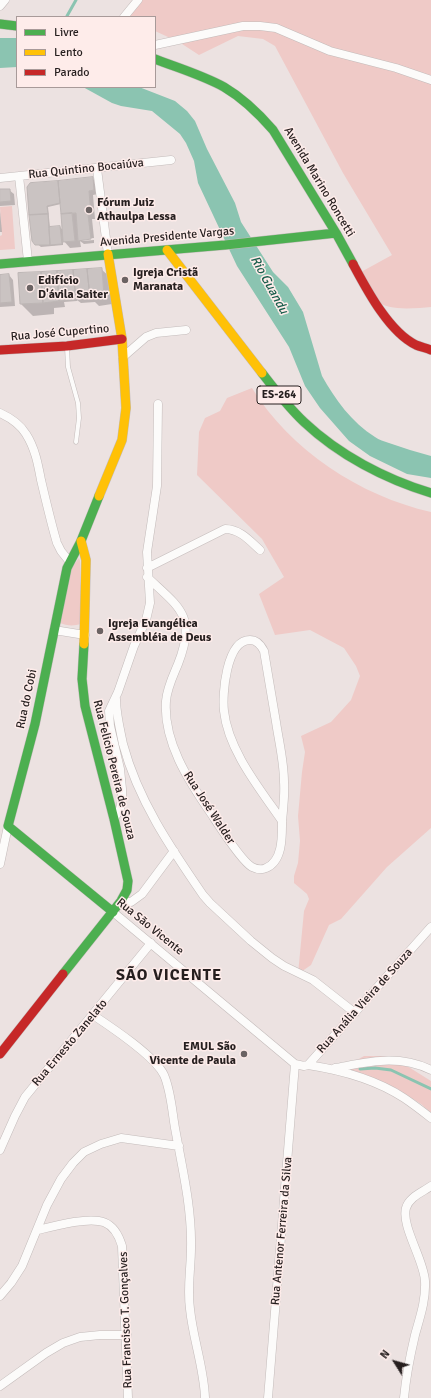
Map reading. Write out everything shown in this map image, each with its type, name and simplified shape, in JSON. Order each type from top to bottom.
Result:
[{"type":"main road","points":[[0,24],[16,26]]},
{"type":"main road","name":"Avenida Marino Roncetti","points":[[156,59],[200,76],[225,88],[260,115],[273,130],[336,233],[376,304],[396,331],[418,347],[431,350]]},
{"type":"main road","name":"Avenida Presidente Vargas","points":[[0,264],[225,245],[336,233]]},
{"type":"main road","name":"ES-264","points":[[167,250],[286,404],[311,428],[339,449],[378,472],[401,483],[431,494]]},
{"type":"main road","points":[[81,541],[122,440],[126,408],[122,339],[108,254]]},
{"type":"main road","name":"Rua José Cupertino","points":[[0,350],[67,346],[122,339]]},
{"type":"main road","name":"Rua do Cobi","points":[[8,826],[35,724],[64,578],[69,561],[81,541]]},
{"type":"main road","name":"Rua Felicio Pereira de Souza","points":[[0,1054],[121,902],[127,890],[128,881],[114,819],[85,706],[82,678],[85,635],[86,560],[81,541]]},
{"type":"main road","name":"Rua São Vicente","points":[[8,826],[113,912]]},
{"type":"street","points":[[0,6],[5,0]]},
{"type":"street","points":[[125,16],[138,0]]},
{"type":"street","points":[[156,45],[244,26],[276,28],[330,51],[396,68],[431,80]]},
{"type":"street","name":"Rua Quintino Bocaiúva","points":[[0,178],[97,169],[171,160]]},
{"type":"street","points":[[97,169],[108,254]]},
{"type":"street","points":[[19,176],[28,261]]},
{"type":"street","points":[[123,357],[146,337],[156,333],[186,330]]},
{"type":"street","points":[[114,819],[120,809],[122,799],[120,770],[109,717],[110,707],[116,696],[131,652],[146,620],[150,603],[147,577],[147,552],[157,486],[158,404]]},
{"type":"street","points":[[0,413],[11,418],[26,433],[32,445],[38,461],[57,543],[61,552],[69,561]]},
{"type":"street","points":[[147,568],[225,529],[241,534],[260,550]]},
{"type":"street","name":"Rua José Walder","points":[[147,577],[178,607],[184,617],[186,628],[186,642],[170,681],[166,701],[171,738],[185,773],[232,845],[253,868],[265,868],[275,861],[278,853],[281,840],[282,821],[284,782],[282,755],[264,650],[257,642],[252,640],[243,642],[235,650],[225,674],[223,690],[224,712],[228,730],[238,754],[282,821]]},
{"type":"street","points":[[54,630],[85,635]]},
{"type":"street","points":[[116,696],[117,717],[121,736],[126,755],[136,781],[150,812],[203,894],[210,903],[251,941],[272,958],[284,966],[313,980],[355,1013]]},
{"type":"street","name":"Rua do Cobi","points":[[0,864],[8,826]]},
{"type":"street","points":[[121,902],[131,902],[142,894],[174,851]]},
{"type":"street","name":"Rua São Vicente","points":[[113,912],[295,1064]]},
{"type":"street","name":"Rua Anália Vieira de Souza","points":[[295,1064],[304,1066],[308,1064],[431,927]]},
{"type":"street","name":"Rua Ernesto Zanelato","points":[[0,1150],[25,1097],[151,943]]},
{"type":"street","points":[[93,1015],[118,1031],[155,1063],[164,1075],[179,1146],[189,1219],[191,1248],[189,1308],[203,1377],[205,1398]]},
{"type":"street","points":[[332,1068],[397,1060],[420,1064],[431,1070]]},
{"type":"street","name":"Rua Antenor Ferreira da Silva","points":[[268,1398],[295,1064]]},
{"type":"street","points":[[308,1064],[332,1068],[389,1089],[405,1098],[431,1118]]},
{"type":"street","points":[[0,1296],[22,1266],[47,1205],[61,1180],[73,1163],[84,1152],[101,1144],[121,1138],[179,1146]]},
{"type":"street","points":[[404,1398],[409,1362],[425,1296],[425,1280],[407,1223],[406,1211],[408,1202],[431,1186]]},
{"type":"street","name":"Rua Francisco T. Gonçalves","points":[[38,1230],[88,1220],[99,1220],[107,1223],[116,1230],[122,1246],[127,1335],[128,1398]]},
{"type":"street","points":[[0,1386],[63,1343],[80,1337],[127,1335]]},
{"type":"lane","points":[[67,346],[68,367],[78,403],[79,418],[76,442]]},
{"type":"shaded area","points":[[134,0],[431,0],[431,307],[395,308],[381,304],[372,294],[361,272],[392,255],[343,173],[275,46],[263,39],[238,36],[199,55],[179,42],[156,31],[156,16],[125,16]]},
{"type":"shaded area","points":[[12,206],[15,249],[0,250],[0,236],[2,235],[0,207]]},
{"type":"shaded area","points":[[252,388],[286,431],[329,467],[378,495],[404,505],[431,512],[431,828],[387,867],[341,919],[329,925],[311,965],[298,974],[304,911],[309,899],[307,894],[294,883],[300,841],[298,816],[305,752],[301,736],[331,722],[351,700],[360,676],[356,666],[344,648],[310,630],[275,635],[259,594],[284,577],[262,539],[197,475],[199,432],[205,418],[220,411],[227,398]]},
{"type":"shaded area","points":[[79,558],[81,624],[65,625],[60,623],[70,570]]},
{"type":"shaded area","points":[[364,1056],[391,1056],[431,1081],[431,1113],[421,1104],[395,1088],[348,1076],[348,1065]]},
{"type":"water","points":[[0,38],[16,38],[16,67],[0,68]]},
{"type":"water","name":"Rio Guandu","points":[[85,88],[142,88],[175,101],[187,111],[195,121],[207,149],[235,203],[241,222],[273,272],[288,287],[303,312],[322,376],[333,393],[352,418],[377,438],[400,447],[431,456],[431,478],[407,474],[370,456],[349,441],[320,408],[305,386],[289,347],[237,266],[198,183],[194,161],[180,134],[152,111],[112,103]]},
{"type":"building","points":[[93,177],[94,190],[89,191],[91,215],[88,215],[91,239],[78,241],[76,213],[61,214],[58,181]]},
{"type":"building","points":[[58,181],[60,203],[47,206],[48,214],[29,215],[27,187],[30,183]]},
{"type":"building","points":[[0,189],[10,189],[11,201],[0,202]]},
{"type":"building","points":[[72,213],[75,241],[63,242],[61,214]]},
{"type":"building","points":[[48,214],[50,245],[35,245],[32,241],[29,215]]},
{"type":"building","points":[[60,226],[62,244],[50,245],[49,227]]},
{"type":"building","points":[[102,268],[104,296],[90,298],[87,269]]},
{"type":"building","points":[[87,269],[90,298],[76,300],[73,270]]},
{"type":"building","points":[[73,270],[76,300],[59,301],[57,271]]},
{"type":"building","points":[[57,271],[59,301],[43,303],[41,272]]},
{"type":"building","name":"Edifício D'ávila Saiter","points":[[41,272],[43,303],[20,304],[18,273]]},
{"type":"building","points":[[9,274],[12,302],[0,303],[0,275]]},
{"type":"waterway","points":[[67,16],[76,0]]},
{"type":"waterway","points":[[360,1069],[375,1068],[391,1070],[431,1089]]},
{"type":"traffic: fast","points":[[0,24],[16,26]]},
{"type":"traffic: fast","points":[[156,59],[199,75],[224,87],[244,101],[256,112],[273,130],[336,233]]},
{"type":"traffic: fast","points":[[0,264],[225,245],[336,233],[353,264]]},
{"type":"traffic: fast","points":[[262,373],[298,416],[332,445],[363,465],[397,481],[431,493]]},
{"type":"traffic: fast","points":[[99,496],[81,541],[67,568],[35,724],[8,826],[113,912]]},
{"type":"traffic: fast","points":[[63,974],[121,901],[127,890],[128,881],[85,706],[82,679],[84,644]]},
{"type":"traffic: slow","points":[[167,250],[262,373]]},
{"type":"traffic: slow","points":[[99,496],[122,440],[126,408],[122,339],[108,254]]},
{"type":"traffic: slow","points":[[81,541],[86,560],[84,644]]},
{"type":"traffic: jam","points":[[353,264],[380,309],[397,331],[416,345],[431,350]]},
{"type":"traffic: jam","points":[[0,350],[67,346],[122,339]]},
{"type":"traffic: jam","points":[[0,1054],[63,974]]},
{"type":"place","name":"Fórum Juiz Athaulpa Lessa","points":[[89,210]]},
{"type":"place","name":"Igreja Cristã Maranata","points":[[125,280]]},
{"type":"place","name":"Edifício D'ávila Saiter","points":[[30,288]]},
{"type":"place","name":"Igreja Evangélica Assembléia de Deus","points":[[100,631]]},
{"type":"place","name":"EMUL São Vicente de Paula","points":[[244,1054]]},
{"type":"district","name":"SÃO VICENTE","points":[[169,976]]}]
